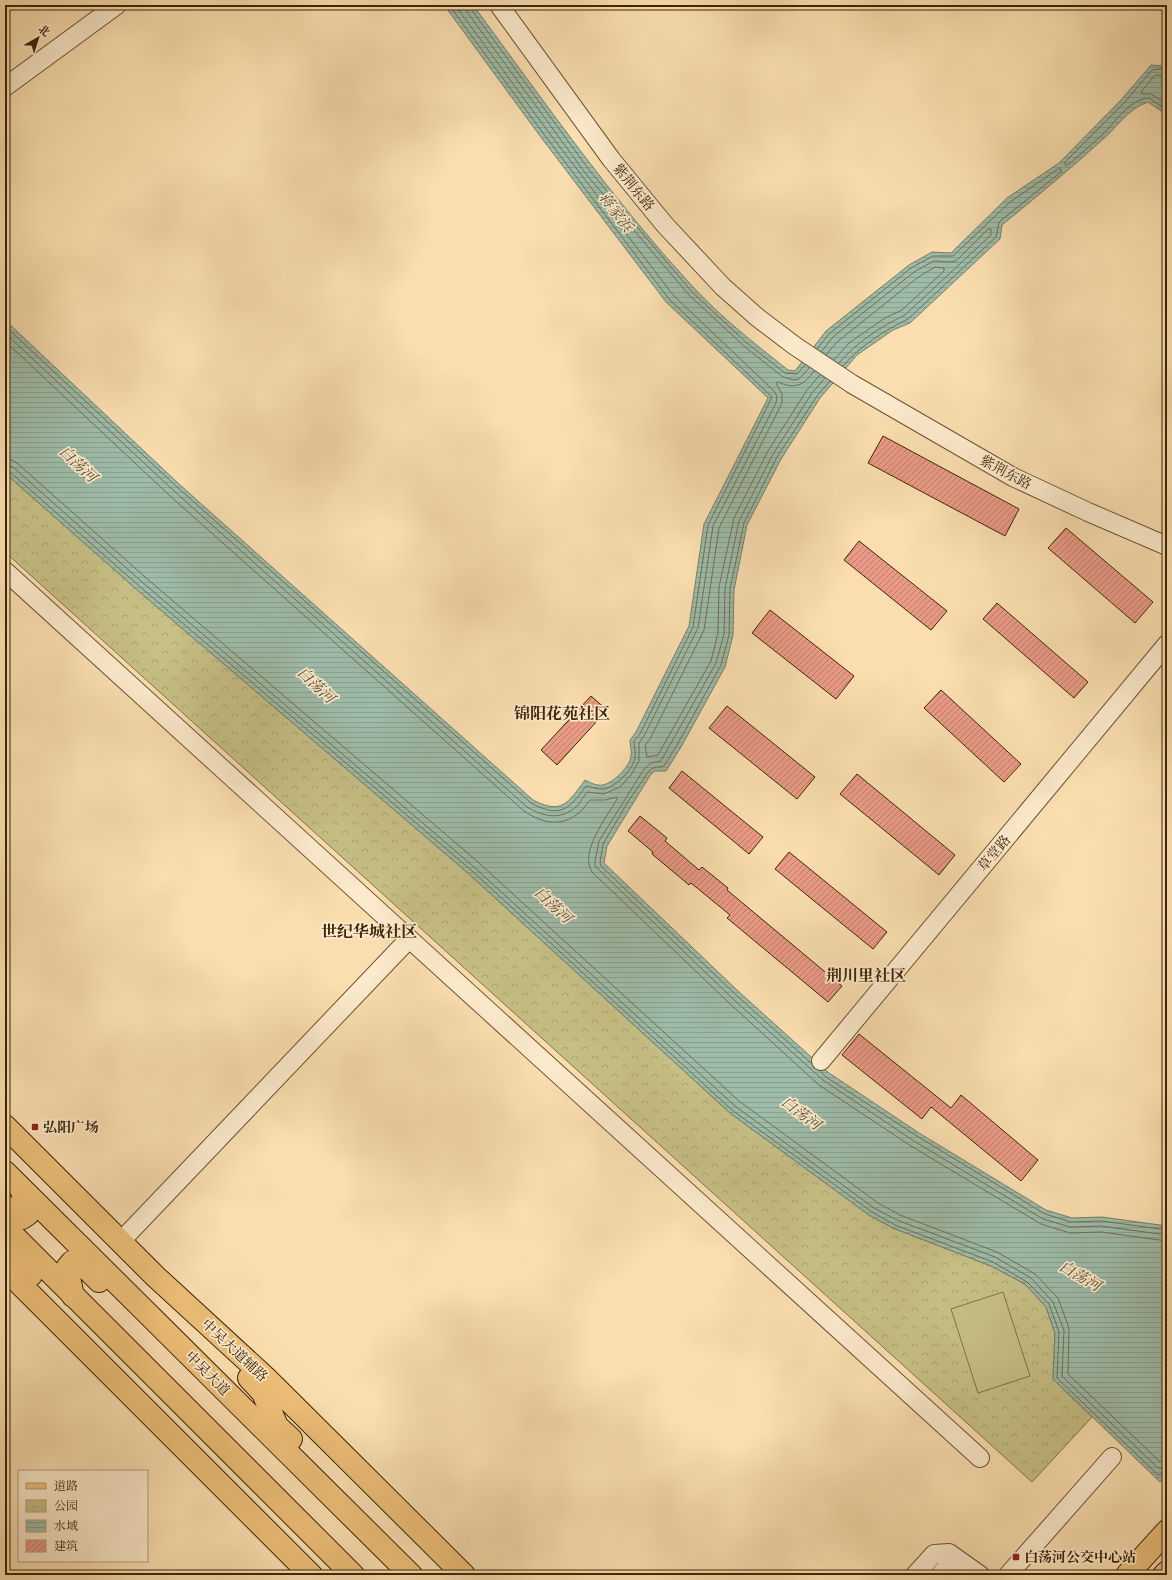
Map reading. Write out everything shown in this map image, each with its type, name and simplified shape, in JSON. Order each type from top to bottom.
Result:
[{"type":"main road","name":"中吴大道辅路","points":[[9,1132],[156,1277],[266,1378],[464,1575]]},
{"type":"main road","points":[[5,1206],[16,1216],[22,1218],[28,1214],[28,1206],[12,1179]]},
{"type":"main road","name":"中吴大道","points":[[12,1179],[411,1575]]},
{"type":"main road","points":[[5,1227],[353,1575]]},
{"type":"main road","points":[[5,1249],[29,1274],[80,1303]]},
{"type":"main road","points":[[80,1303],[67,1268],[72,1262],[85,1267],[180,1363],[226,1392]]},
{"type":"main road","points":[[5,1269],[311,1575]]},
{"type":"main road","points":[[156,1277],[263,1393],[277,1426],[315,1462],[346,1511]]},
{"type":"main road","points":[[170,1393],[205,1448],[241,1484],[267,1531]]},
{"type":"main road","points":[[1127,1575],[1167,1531]]},
{"type":"main road","points":[[1164,1575],[1167,1572]]},
{"type":"street","points":[[5,87],[116,5]]},
{"type":"street","name":"紫荆东路","points":[[498,5],[611,159],[665,225],[723,287],[758,318],[796,342]]},
{"type":"street","name":"紫荆东路","points":[[512,5],[627,163],[691,241],[746,297],[796,342]]},
{"type":"street","points":[[796,342],[853,380]]},
{"type":"street","name":"紫荆东路","points":[[853,380],[1035,480],[1167,537]]},
{"type":"street","name":"紫荆东路","points":[[853,380],[1013,477],[1088,512],[1167,546]]},
{"type":"street","points":[[5,571],[980,1458]]},
{"type":"street","name":"草堂路","points":[[821,1061],[1167,644]]},
{"type":"street","points":[[121,1241],[409,939]]},
{"type":"street","points":[[1008,1575],[1112,1457]]},
{"type":"street","points":[[915,1575],[934,1554],[949,1553],[979,1575]]},
{"type":"street","points":[[940,1575],[956,1558]]},
{"type":"green space","points":[[5,473],[135,588],[468,873],[730,1113],[869,1215],[893,1228],[991,1266],[1025,1284],[1046,1307],[1055,1333],[1053,1379],[1092,1417],[1032,1482],[5,552]]},
{"type":"green space","points":[[1003,1292],[1030,1376],[978,1393],[951,1309]]},
{"type":"water","points":[[444,5],[473,5],[607,186],[664,255],[694,288],[727,320],[788,370],[795,371],[826,331],[909,265],[932,252],[951,253],[1007,198],[1059,163],[1121,100],[1151,65],[1163,66],[1167,69],[1167,115],[1148,102],[1134,109],[1089,152],[1002,225],[1000,239],[910,323],[893,330],[857,355],[820,398],[781,459],[747,525],[734,590],[733,635],[725,667],[681,747],[666,771],[655,771],[651,774],[607,846],[604,863],[738,991],[829,1073],[919,1133],[1046,1210],[1072,1218],[1102,1217],[1167,1226],[1167,1474],[1160,1482],[1053,1379],[1055,1333],[1046,1307],[1025,1284],[991,1266],[893,1228],[869,1215],[730,1113],[468,873],[135,588],[5,473],[5,320],[179,484],[533,800],[551,806],[558,806],[569,800],[585,780],[596,785],[603,785],[607,784],[620,774],[628,765],[630,760],[630,740],[636,732],[689,626],[704,524],[768,398],[666,302],[540,136]]},
{"type":"building","points":[[883,436],[1019,509],[1005,536],[868,463]]},
{"type":"building","points":[[1066,528],[1153,602],[1135,623],[1048,548]]},
{"type":"building","points":[[859,541],[947,611],[931,630],[844,560]]},
{"type":"building","points":[[997,603],[1088,682],[1074,698],[983,619]]},
{"type":"building","points":[[770,610],[854,676],[836,699],[752,633]]},
{"type":"building","points":[[941,690],[1021,764],[1004,782],[924,708]]},
{"type":"building","points":[[591,696],[607,710],[557,765],[541,750]]},
{"type":"building","points":[[727,706],[815,777],[797,799],[709,728]]},
{"type":"building","points":[[682,771],[763,837],[749,854],[669,788]]},
{"type":"building","points":[[857,774],[955,855],[939,875],[840,794]]},
{"type":"building","points":[[640,816],[667,838],[665,841],[699,870],[702,867],[728,888],[727,890],[842,986],[828,1002],[727,918],[730,915],[691,883],[689,885],[652,854],[653,852],[628,831]]},
{"type":"building","points":[[789,852],[887,932],[873,949],[775,869]]},
{"type":"building","points":[[859,1034],[951,1108],[961,1095],[1038,1160],[1021,1181],[931,1107],[922,1119],[842,1055]]},
{"type":"place","name":"弘阳广场","points":[[35,1127]]},
{"type":"place","name":"白荡河公交中心站","points":[[1016,1557]]},
{"type":"district","name":"锦阳花苑社区","points":[[562,713]]},
{"type":"district","name":"世纪华城社区","points":[[369,931]]},
{"type":"district","name":"荆川里社区","points":[[866,975]]},
{"type":"water label","name":"蒋家浜","points":[[616,212]]},
{"type":"water label","name":"白荡河","points":[[78,464]]},
{"type":"water label","name":"白荡河","points":[[316,685]]},
{"type":"water label","name":"白荡河","points":[[553,905]]},
{"type":"water label","name":"白荡河","points":[[801,1113]]},
{"type":"water label","name":"白荡河","points":[[1080,1276]]}]
